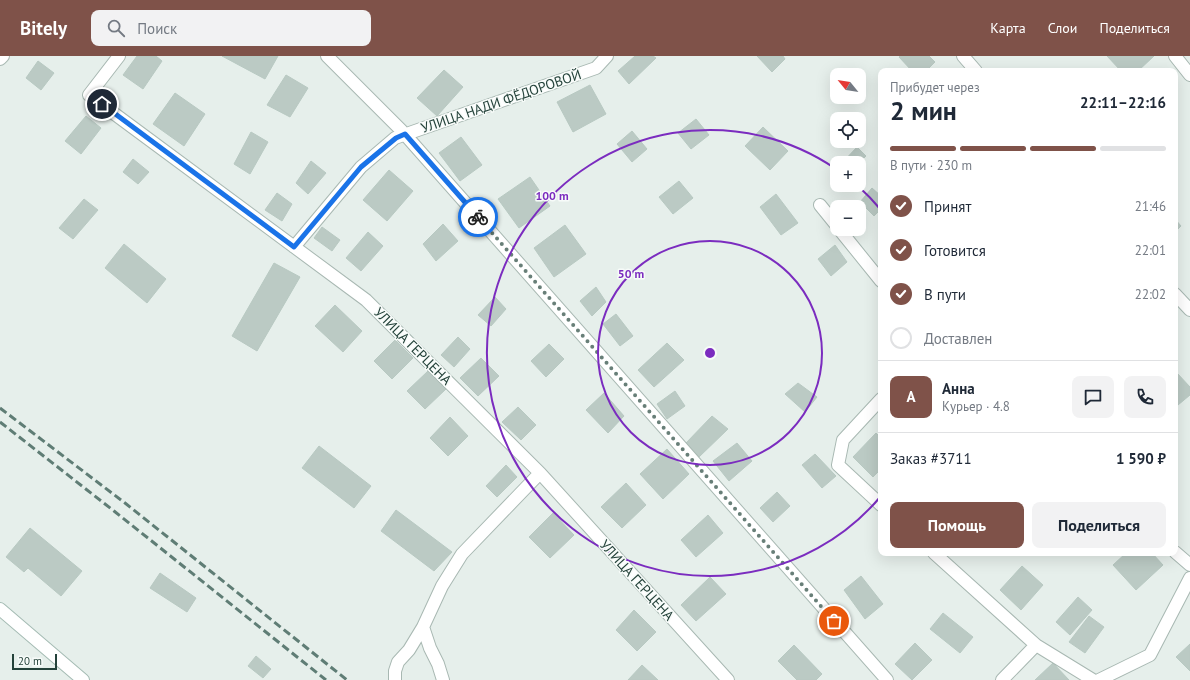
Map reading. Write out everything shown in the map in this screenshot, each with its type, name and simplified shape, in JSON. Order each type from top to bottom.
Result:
[{"type":"street","points":[[0,59],[3,56]]},
{"type":"street","name":"УЛИЦА ГЕРЦЕНА","points":[[119,56],[89,95],[366,300],[540,473],[728,680]]},
{"type":"street","points":[[327,56],[405,134],[887,680]]},
{"type":"street","name":"УЛИЦА НАДИ ФЁДОРОВОЙ","points":[[294,247],[361,167],[396,138],[596,68],[607,56]]},
{"type":"street","points":[[963,56],[973,68]]},
{"type":"street","points":[[1175,56],[1190,75]]},
{"type":"street","points":[[820,205],[830,217]]},
{"type":"street","points":[[845,236],[878,277]]},
{"type":"street","points":[[1178,297],[1190,310]]},
{"type":"street","points":[[878,402],[843,440],[838,465],[878,502]]},
{"type":"street","points":[[395,680],[395,672],[398,662],[409,650],[423,627],[442,586],[462,554],[540,473]]},
{"type":"street","points":[[1178,555],[1190,565]]},
{"type":"street","points":[[937,556],[1036,645],[1093,680]]},
{"type":"street","points":[[1099,680],[1150,655],[1190,578]]},
{"type":"street","points":[[0,609],[83,680]]},
{"type":"street","points":[[423,627],[443,680]]},
{"type":"street","points":[[1002,680],[1036,645]]},
{"type":"street","points":[[409,650],[422,647],[430,648]]},
{"type":"building","points":[[137,56],[156,56],[162,61],[143,89],[123,75]]},
{"type":"building","points":[[222,56],[278,56],[265,79]]},
{"type":"building","points":[[635,56],[653,56],[656,58],[629,84],[618,71]]},
{"type":"building","points":[[757,56],[783,56],[785,59],[772,72]]},
{"type":"building","points":[[929,56],[935,62],[929,68],[909,68],[899,57]]},
{"type":"building","points":[[1107,56],[1154,56],[1141,68],[1118,68]]},
{"type":"building","points":[[38,61],[54,73],[41,90],[26,78]]},
{"type":"building","points":[[444,70],[463,87],[437,116],[417,98]]},
{"type":"building","points":[[286,75],[308,88],[290,117],[267,105]]},
{"type":"building","points":[[590,85],[606,114],[573,132],[557,102]]},
{"type":"building","points":[[175,93],[205,114],[184,146],[153,124]]},
{"type":"building","points":[[86,116],[101,128],[81,154],[65,141]]},
{"type":"building","points":[[696,119],[709,135],[691,149],[678,133]]},
{"type":"building","points":[[763,127],[788,151],[770,170],[745,146]]},
{"type":"building","points":[[632,131],[647,149],[632,162],[617,144]]},
{"type":"building","points":[[251,132],[268,142],[250,174],[234,164]]},
{"type":"building","points":[[461,137],[482,165],[460,181],[439,153]]},
{"type":"building","points":[[856,148],[858,148],[866,156],[849,156]]},
{"type":"building","points":[[133,159],[149,172],[138,184],[123,172]]},
{"type":"building","points":[[311,161],[326,173],[308,194],[296,183]]},
{"type":"building","points":[[389,170],[413,191],[387,221],[363,200]]},
{"type":"building","points":[[530,177],[550,206],[519,228],[498,199]]},
{"type":"building","points":[[679,181],[693,198],[673,214],[659,197]]},
{"type":"building","points":[[872,188],[878,193],[878,212],[874,216],[866,208],[866,200],[862,200]]},
{"type":"building","points":[[277,193],[292,204],[282,221],[265,210]]},
{"type":"building","points":[[776,194],[798,223],[781,235],[760,207]]},
{"type":"building","points":[[84,199],[98,210],[73,239],[59,228]]},
{"type":"building","points":[[443,224],[458,241],[436,261],[423,244]]},
{"type":"building","points":[[565,225],[586,254],[554,277],[534,248]]},
{"type":"building","points":[[322,227],[340,240],[332,251],[314,238]]},
{"type":"building","points":[[368,232],[383,246],[361,271],[346,258]]},
{"type":"building","points":[[124,244],[166,279],[147,303],[105,268]]},
{"type":"building","points":[[835,245],[847,262],[831,276],[818,259]]},
{"type":"building","points":[[274,263],[300,277],[257,351],[232,336]]},
{"type":"building","points":[[596,287],[606,302],[592,316],[580,301]]},
{"type":"building","points":[[495,297],[506,309],[491,326],[478,315]]},
{"type":"building","points":[[335,305],[362,331],[343,352],[315,326]]},
{"type":"building","points":[[616,314],[633,336],[620,346],[603,324]]},
{"type":"building","points":[[458,337],[470,349],[454,367],[441,355]]},
{"type":"building","points":[[395,340],[413,358],[392,379],[374,361]]},
{"type":"building","points":[[667,343],[684,360],[654,387],[638,370]]},
{"type":"building","points":[[549,344],[564,359],[546,377],[531,361]]},
{"type":"building","points":[[481,358],[499,376],[478,396],[460,378]]},
{"type":"building","points":[[428,371],[446,389],[425,409],[407,391]]},
{"type":"building","points":[[1178,374],[1190,387],[1190,395],[1178,405]]},
{"type":"building","points":[[798,383],[817,397],[805,412],[785,394]]},
{"type":"building","points":[[675,391],[685,406],[667,419],[657,404]]},
{"type":"building","points":[[604,393],[624,416],[608,433],[586,410]]},
{"type":"building","points":[[518,407],[536,425],[521,440],[502,422]]},
{"type":"building","points":[[712,416],[728,429],[699,457],[686,443]]},
{"type":"building","points":[[450,417],[468,436],[448,456],[430,438]]},
{"type":"building","points":[[876,433],[878,435],[878,472],[873,477],[853,457]]},
{"type":"building","points":[[737,443],[752,461],[729,481],[713,461]]},
{"type":"building","points":[[319,446],[371,486],[354,508],[302,468]]},
{"type":"building","points":[[667,449],[689,474],[663,499],[640,474]]},
{"type":"building","points":[[815,454],[836,476],[822,488],[802,465]]},
{"type":"building","points":[[506,465],[517,477],[497,497],[486,486]]},
{"type":"building","points":[[626,483],[646,505],[622,528],[601,507]]},
{"type":"building","points":[[777,492],[790,506],[773,522],[760,508]]},
{"type":"building","points":[[396,510],[452,552],[434,571],[381,531]]},
{"type":"building","points":[[553,513],[574,535],[550,558],[529,537]]},
{"type":"building","points":[[708,515],[723,533],[696,557],[681,540]]},
{"type":"building","points":[[30,528],[82,571],[61,596],[28,568],[24,572],[6,557]]},
{"type":"building","points":[[1123,556],[1155,556],[1163,565],[1136,590],[1113,565]]},
{"type":"building","points":[[1022,566],[1043,585],[1021,610],[1000,590]]},
{"type":"building","points":[[160,573],[196,598],[187,612],[150,588]]},
{"type":"building","points":[[861,576],[883,604],[865,619],[844,590]]},
{"type":"building","points":[[710,577],[726,594],[696,621],[681,605]]},
{"type":"building","points":[[1078,597],[1092,610],[1070,635],[1056,622]]},
{"type":"building","points":[[634,610],[656,632],[637,651],[616,630]]},
{"type":"building","points":[[943,613],[973,637],[960,653],[930,629]]},
{"type":"building","points":[[1089,616],[1104,627],[1085,653],[1069,642]]},
{"type":"building","points":[[915,643],[932,660],[912,680],[895,664]]},
{"type":"building","points":[[1190,644],[1190,671],[1176,657]]},
{"type":"building","points":[[794,645],[822,674],[816,680],[797,680],[778,661]]},
{"type":"building","points":[[256,656],[271,669],[263,678],[248,666]]},
{"type":"building","points":[[1053,663],[1069,680],[1035,680]]},
{"type":"building","points":[[642,665],[658,680],[628,680]]},
{"type":"railway","points":[[0,408],[125,503],[347,680]]},
{"type":"railway","points":[[0,422],[326,680]]},
{"type":"way so far","points":[[478,217],[834,621]]},
{"type":"route","points":[[102,104],[294,247],[361,167],[396,138],[405,134],[478,217]]}]
